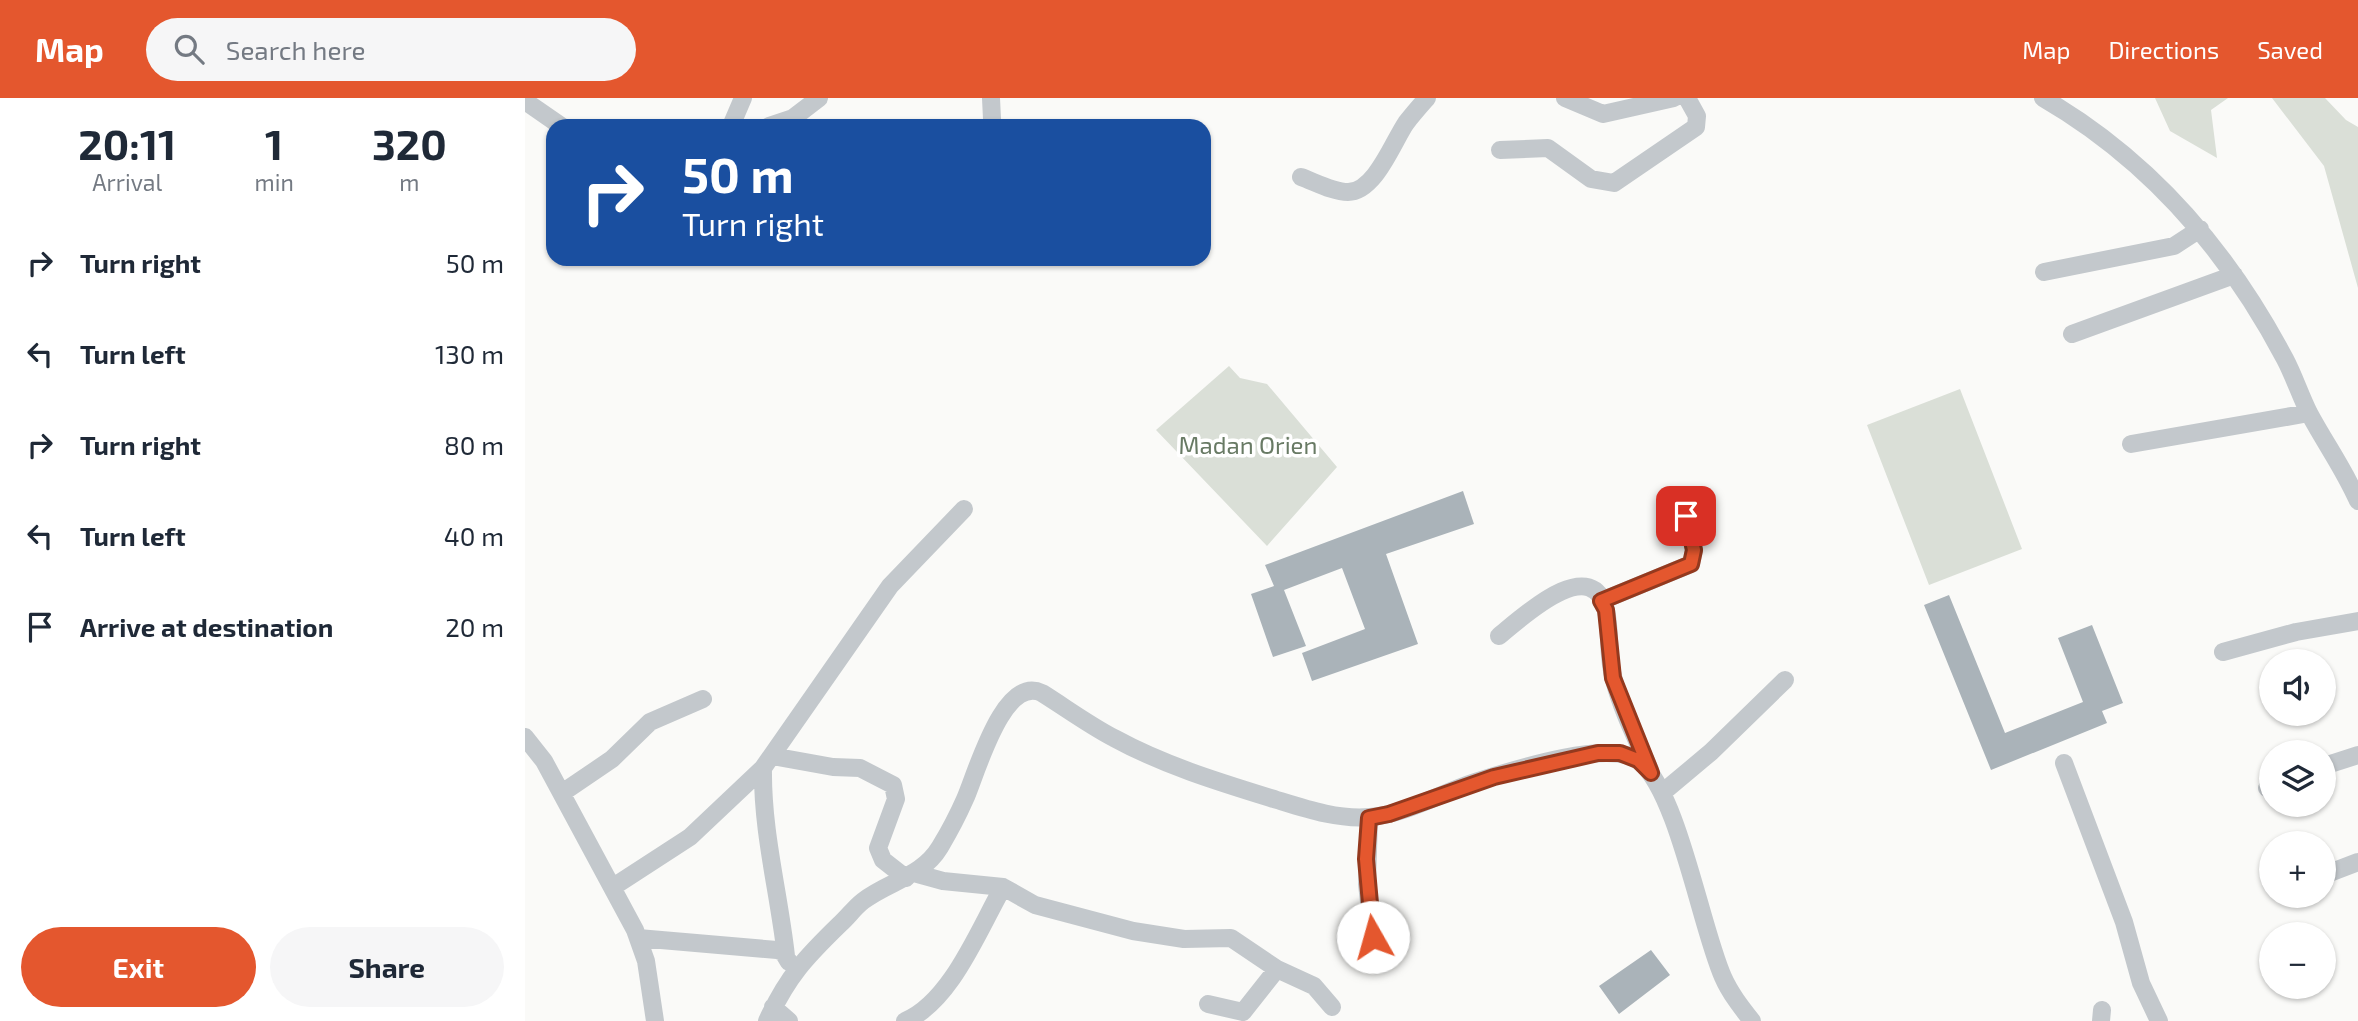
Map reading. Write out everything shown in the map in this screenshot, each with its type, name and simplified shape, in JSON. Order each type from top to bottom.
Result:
[{"type":"street","points":[[734,119],[743,98]]},
{"type":"street","points":[[991,98],[992,119]]},
{"type":"street","points":[[1301,177],[1349,192],[1368,183],[1406,124],[1427,98]]},
{"type":"street","points":[[1565,98],[1603,114],[1674,98]]},
{"type":"street","points":[[1500,150],[1548,148],[1591,178],[1614,183],[1696,127],[1697,116],[1686,98]]},
{"type":"street","points":[[2043,98],[2069,113],[2151,176],[2200,229],[2234,275],[2286,361],[2309,413],[2345,472],[2358,501]]},
{"type":"street","points":[[525,101],[551,119]]},
{"type":"street","points":[[790,119],[815,101]]},
{"type":"street","points":[[808,119],[815,101]]},
{"type":"street","points":[[2044,272],[2174,246],[2200,229]]},
{"type":"street","points":[[2072,334],[2234,275]]},
{"type":"street","points":[[2131,444],[2309,413]]},
{"type":"street","points":[[613,887],[690,838],[767,762],[890,586],[964,509]]},
{"type":"street","points":[[1601,601],[1691,564],[1694,550],[1686,516]]},
{"type":"street","points":[[1499,636],[1537,604],[1565,589],[1589,588],[1601,601],[1606,610],[1613,678],[1651,773],[1662,793],[1723,976],[1752,1021]]},
{"type":"street","points":[[2223,652],[2297,632],[2358,621]]},
{"type":"street","points":[[1662,793],[1711,752],[1785,680]]},
{"type":"street","points":[[789,964],[861,903],[925,867],[939,849],[965,799],[995,726],[1021,692],[1031,690],[1042,693],[1114,738],[1201,777],[1304,808],[1343,816],[1369,818],[1389,814],[1494,777],[1598,753],[1620,753],[1638,760],[1651,773]]},
{"type":"street","points":[[562,793],[612,759],[650,722],[703,699]]},
{"type":"street","points":[[525,737],[544,761],[562,793],[638,938],[646,961],[655,1021]]},
{"type":"street","points":[[2336,762],[2358,755]]},
{"type":"street","points":[[767,762],[860,768],[893,785],[896,799],[878,848],[883,860],[910,876],[1003,887],[1035,905],[1133,931],[1184,939],[1231,938],[1277,970],[1314,986],[1332,1006]]},
{"type":"street","points":[[767,762],[764,828],[779,892],[789,964],[770,1014],[789,1021]]},
{"type":"street","points":[[2064,763],[2124,922],[2141,983],[2159,1021]]},
{"type":"street","points":[[1369,818],[1367,884],[1375,955]]},
{"type":"street","points":[[2336,870],[2358,862]]},
{"type":"street","points":[[905,1021],[932,1003],[947,986],[1003,887]]},
{"type":"street","points":[[638,938],[777,950],[789,964]]},
{"type":"street","points":[[1208,1004],[1243,1012],[1277,970]]},
{"type":"green space","points":[[2155,98],[2228,98],[2211,110],[2217,158],[2170,131]]},
{"type":"green space","points":[[2272,98],[2325,98],[2346,120],[2358,127],[2358,288],[2324,166]]},
{"type":"green space","name":"Madan Orien","points":[[1229,366],[1240,378],[1267,384],[1337,467],[1267,546],[1156,430]]},
{"type":"green space","points":[[1960,389],[2022,549],[1929,585],[1867,425]]},
{"type":"building","points":[[1463,491],[1474,524],[1386,554],[1418,644],[1312,681],[1302,653],[1365,629],[1342,568],[1284,590],[1306,646],[1273,657],[1251,594],[1274,586],[1265,565]]},
{"type":"building","points":[[1949,595],[2005,733],[2083,702],[2058,638],[2092,625],[2123,703],[2102,711],[2107,723],[1991,770],[1924,605]]},
{"type":"building","points":[[1651,950],[1670,975],[1619,1014],[1599,986]]},
{"type":"route","points":[[1373,937],[1366,859],[1369,818],[1389,814],[1476,782],[1559,760],[1598,753],[1620,753],[1638,760],[1651,773],[1613,678],[1606,610],[1601,601],[1691,564],[1694,550],[1686,516]]}]
